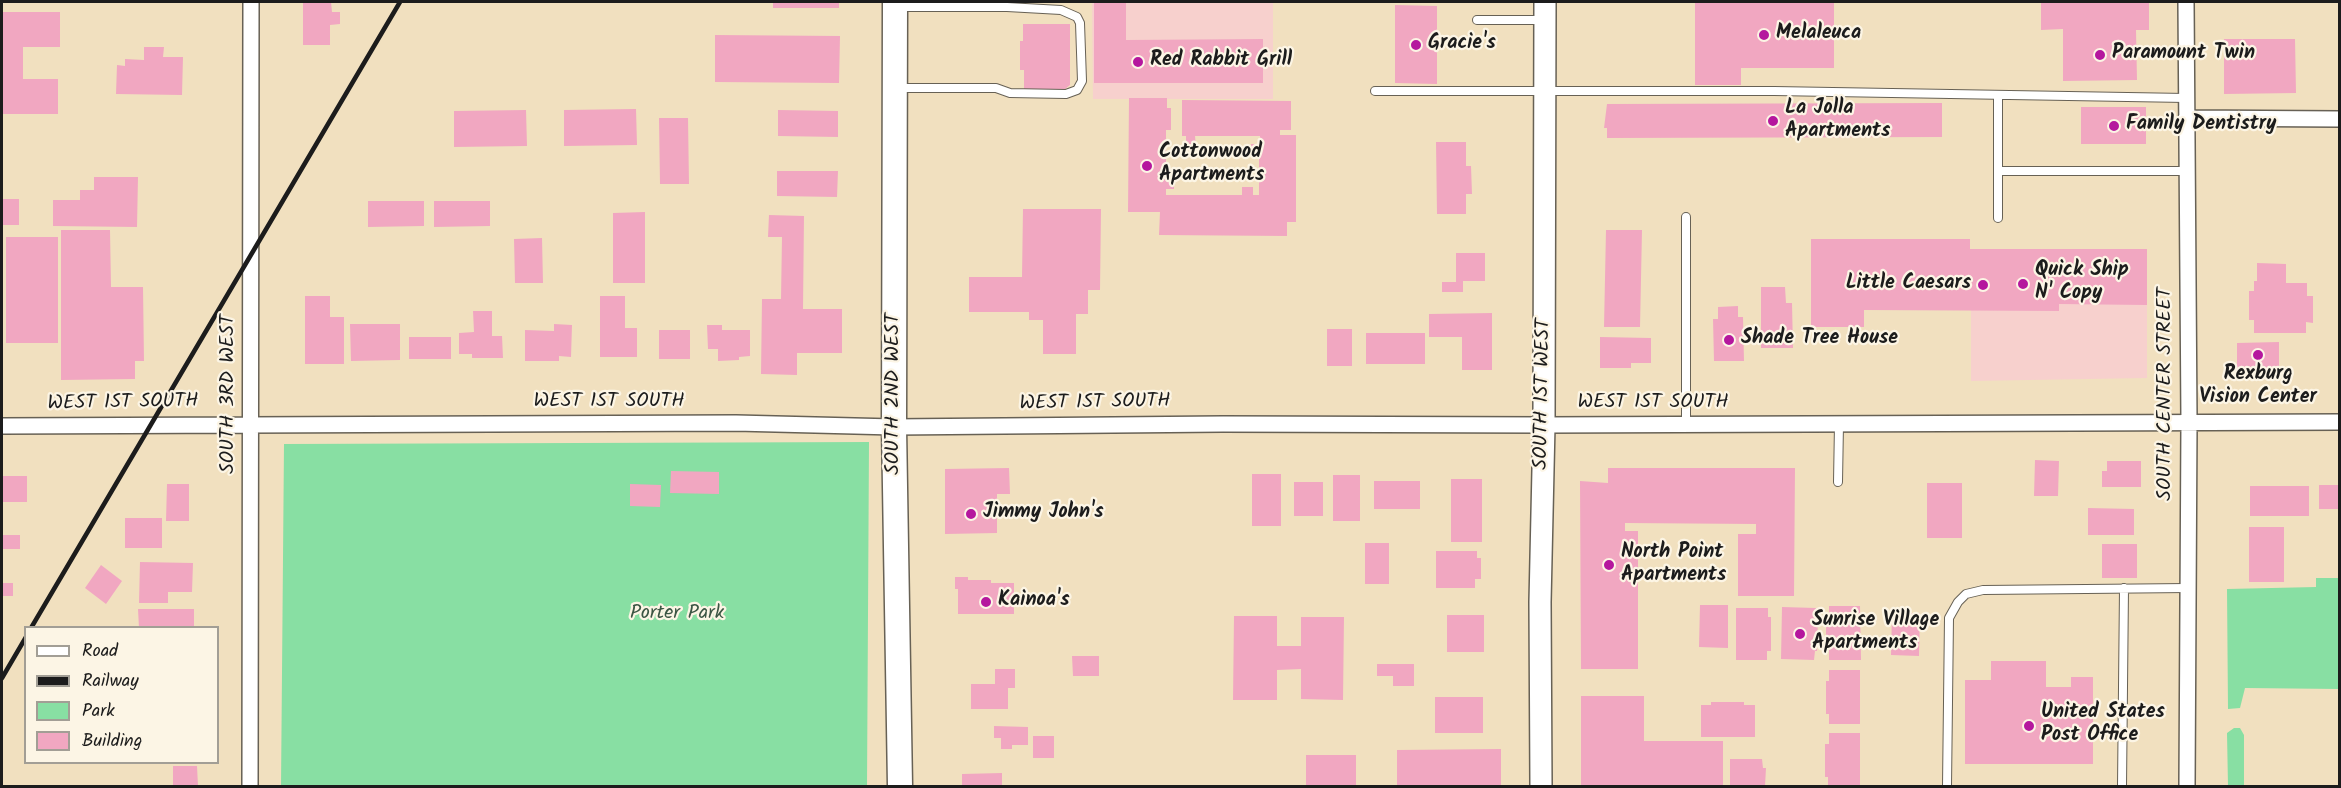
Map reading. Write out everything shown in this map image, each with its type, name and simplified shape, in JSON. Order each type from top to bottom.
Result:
[{"type":"main road","name":"SOUTH 2ND WEST","points":[[895,4],[894,428],[900,786]]},
{"type":"street","name":"SOUTH 3RD WEST","points":[[250,786],[251,2]]},
{"type":"street","name":"SOUTH CENTER STREET","points":[[2186,2],[2189,422],[2187,786]]},
{"type":"street","name":"SOUTH 1ST WEST","points":[[1541,786],[1540,602],[1544,425],[1545,11]]},
{"type":"street","points":[[2186,118],[2340,119]]},
{"type":"street","name":"WEST 1ST SOUTH","points":[[2,426],[736,423],[894,428],[1222,424],[1686,425],[2340,422]]},
{"type":"lane","points":[[895,4],[1061,10],[1077,17],[1080,23],[1082,81],[1077,90],[1066,94],[1010,93],[996,88],[895,88]]},
{"type":"lane","points":[[1477,20],[1545,11]]},
{"type":"lane","points":[[1375,91],[1926,93],[2186,98]]},
{"type":"lane","points":[[1998,96],[1998,218]]},
{"type":"lane","points":[[1998,171],[2186,171]]},
{"type":"lane","points":[[1686,217],[1686,425]]},
{"type":"lane","points":[[1838,482],[1839,424]]},
{"type":"lane","points":[[2122,786],[2124,588]]},
{"type":"lane","points":[[1947,786],[1949,618],[1958,602],[1966,594],[1983,590],[2188,588]]},
{"type":"shaded area","points":[[1092,2],[1273,2],[1273,99],[1093,99]]},
{"type":"shaded area","points":[[1971,249],[2147,249],[2147,378],[1971,381]]},
{"type":"green space","name":"Porter Park","points":[[869,442],[867,786],[281,786],[284,444]]},
{"type":"green space","points":[[2316,578],[2339,578],[2339,689],[2245,688],[2240,708],[2228,709],[2227,589],[2316,587]]},
{"type":"green space","points":[[2234,728],[2240,728],[2244,735],[2244,786],[2228,786],[2227,733]]},
{"type":"building","points":[[303,2],[331,2],[332,12],[340,12],[340,24],[330,25],[330,45],[303,45]]},
{"type":"building","points":[[773,2],[839,2],[839,8],[773,8]]},
{"type":"building","points":[[1094,2],[1126,2],[1126,40],[1263,39],[1263,83],[1094,83]]},
{"type":"building","name":"Melaleuca","points":[[1695,2],[1834,2],[1834,68],[1741,68],[1741,85],[1695,85]]},
{"type":"building","name":"Paramount Twin","points":[[2041,2],[2149,2],[2149,30],[2136,30],[2137,80],[2063,81],[2063,29],[2041,30]]},
{"type":"building","name":"Gracie's","points":[[1395,5],[1437,6],[1437,84],[1395,83]]},
{"type":"building","points":[[2,12],[60,12],[60,47],[23,47],[23,79],[58,79],[58,114],[2,114]]},
{"type":"building","points":[[1023,24],[1070,24],[1070,85],[1065,89],[1055,89],[1054,95],[1024,95],[1024,70],[1020,70],[1020,41],[1023,41]]},
{"type":"building","points":[[715,35],[840,36],[839,83],[715,82]]},
{"type":"building","points":[[2224,39],[2295,39],[2296,93],[2224,94]]},
{"type":"building","points":[[144,47],[164,47],[163,57],[183,57],[182,95],[116,94],[117,65],[125,66],[125,59],[144,60]]},
{"type":"building","name":"Cottonwood Apartments","points":[[1129,98],[1167,98],[1167,108],[1171,108],[1171,130],[1166,130],[1166,177],[1174,177],[1174,189],[1166,189],[1166,195],[1242,195],[1242,187],[1253,187],[1253,195],[1259,195],[1259,155],[1251,155],[1251,144],[1260,144],[1260,136],[1195,136],[1196,147],[1186,147],[1186,136],[1182,136],[1182,100],[1291,101],[1291,130],[1280,130],[1280,135],[1296,135],[1296,222],[1287,222],[1287,236],[1159,235],[1160,212],[1128,212]]},
{"type":"building","name":"La Jolla Apartments","points":[[1942,103],[1942,137],[1607,138],[1607,128],[1604,128],[1607,104]]},
{"type":"building","name":"Family Dentistry","points":[[2081,107],[2146,107],[2146,144],[2081,144]]},
{"type":"building","points":[[636,109],[637,145],[564,146],[564,110]]},
{"type":"building","points":[[526,110],[527,146],[454,147],[454,111]]},
{"type":"building","points":[[778,110],[838,111],[838,137],[778,136]]},
{"type":"building","points":[[659,118],[688,118],[689,184],[660,184]]},
{"type":"building","points":[[1436,142],[1466,142],[1466,166],[1471,166],[1472,194],[1466,194],[1466,214],[1437,214]]},
{"type":"building","points":[[777,171],[838,171],[837,197],[777,196]]},
{"type":"building","points":[[94,177],[138,177],[137,227],[53,226],[53,200],[80,200],[80,190],[94,190]]},
{"type":"building","points":[[2,199],[19,199],[19,225],[2,225]]},
{"type":"building","points":[[368,201],[424,201],[424,226],[368,227]]},
{"type":"building","points":[[434,201],[490,201],[490,226],[434,227]]},
{"type":"building","points":[[1023,209],[1101,209],[1100,290],[1088,290],[1088,314],[1076,314],[1076,354],[1043,354],[1043,320],[1029,320],[1029,312],[969,312],[969,277],[1022,277]]},
{"type":"building","points":[[645,212],[645,283],[613,283],[613,213]]},
{"type":"building","points":[[769,215],[804,216],[803,309],[842,309],[842,353],[797,353],[797,375],[761,374],[762,299],[781,299],[782,237],[768,237]]},
{"type":"building","points":[[61,230],[110,230],[111,287],[143,287],[144,361],[135,361],[135,379],[61,380]]},
{"type":"building","points":[[1606,230],[1642,230],[1640,327],[1604,327]]},
{"type":"building","points":[[6,237],[58,237],[58,343],[6,343]]},
{"type":"building","points":[[542,238],[543,283],[515,283],[514,239]]},
{"type":"building","points":[[1811,239],[1970,239],[1970,249],[2147,249],[2147,305],[2059,304],[2059,311],[1864,310],[1864,327],[1811,327]]},
{"type":"building","points":[[1456,253],[1485,253],[1485,281],[1463,281],[1463,292],[1442,292],[1442,282],[1456,282]]},
{"type":"building","points":[[2257,263],[2286,264],[2286,283],[2307,283],[2307,296],[2313,296],[2313,323],[2306,322],[2306,333],[2254,333],[2254,320],[2249,320],[2249,291],[2254,291],[2254,281],[2257,281]]},
{"type":"building","points":[[1761,287],[1785,287],[1786,303],[1792,303],[1793,348],[1761,348]]},
{"type":"building","points":[[305,296],[330,296],[330,317],[344,317],[344,364],[305,364]]},
{"type":"building","points":[[600,296],[625,296],[625,328],[637,328],[637,357],[600,357]]},
{"type":"building","name":"Shade Tree House","points":[[1738,306],[1738,317],[1743,317],[1744,361],[1714,361],[1713,319],[1718,319],[1718,307]]},
{"type":"building","points":[[473,311],[492,311],[492,336],[502,336],[503,358],[472,358],[472,354],[459,354],[459,333],[474,332]]},
{"type":"building","points":[[1492,313],[1492,370],[1462,370],[1462,337],[1429,337],[1429,314]]},
{"type":"building","points":[[350,324],[400,324],[400,360],[351,361]]},
{"type":"building","points":[[554,324],[572,325],[571,357],[559,356],[559,361],[525,361],[525,330],[554,331]]},
{"type":"building","points":[[707,325],[722,325],[722,330],[750,330],[750,356],[739,357],[739,360],[718,361],[718,349],[708,349]]},
{"type":"building","points":[[1327,329],[1352,329],[1352,366],[1327,366]]},
{"type":"building","points":[[659,330],[690,330],[690,359],[659,359]]},
{"type":"building","points":[[1366,333],[1425,333],[1425,364],[1366,364]]},
{"type":"building","points":[[409,337],[451,337],[451,359],[409,359]]},
{"type":"building","points":[[1600,337],[1651,338],[1651,363],[1631,363],[1631,368],[1600,368]]},
{"type":"building","name":"Rexburg Vision Center","points":[[2279,342],[2279,368],[2237,368],[2237,343]]},
{"type":"building","points":[[2035,460],[2059,461],[2058,496],[2034,496]]},
{"type":"building","points":[[2107,461],[2141,461],[2141,487],[2102,487],[2102,471],[2107,471]]},
{"type":"building","name":"Jimmy John's","points":[[1009,468],[1010,494],[997,494],[997,533],[945,534],[945,469]]},
{"type":"building","name":"North Point Apartments","points":[[1608,468],[1795,468],[1794,596],[1738,596],[1738,534],[1756,534],[1756,524],[1625,523],[1625,531],[1638,531],[1638,669],[1581,669],[1580,481],[1608,483]]},
{"type":"building","points":[[671,471],[719,472],[719,494],[670,493]]},
{"type":"building","points":[[1252,474],[1281,474],[1281,526],[1252,526]]},
{"type":"building","points":[[1333,475],[1360,475],[1360,521],[1333,521]]},
{"type":"building","points":[[2,476],[27,476],[27,502],[2,502]]},
{"type":"building","points":[[1451,479],[1482,479],[1482,542],[1451,542]]},
{"type":"building","points":[[1374,481],[1420,481],[1420,509],[1374,509]]},
{"type":"building","points":[[1294,482],[1323,482],[1323,516],[1294,516]]},
{"type":"building","points":[[1927,483],[1962,483],[1962,538],[1927,538]]},
{"type":"building","points":[[167,484],[189,484],[189,521],[166,521]]},
{"type":"building","points":[[630,484],[661,485],[660,507],[630,506]]},
{"type":"building","points":[[2319,485],[2340,485],[2340,509],[2319,509]]},
{"type":"building","points":[[2250,486],[2309,486],[2309,516],[2250,516]]},
{"type":"building","points":[[2088,508],[2134,509],[2134,535],[2088,535]]},
{"type":"building","points":[[125,518],[162,518],[162,548],[125,548]]},
{"type":"building","points":[[2249,527],[2284,527],[2284,582],[2249,582]]},
{"type":"building","points":[[2,535],[20,535],[20,549],[2,549]]},
{"type":"building","points":[[1365,543],[1389,543],[1389,584],[1365,584]]},
{"type":"building","points":[[2102,544],[2137,544],[2137,578],[2102,578]]},
{"type":"building","points":[[1436,551],[1477,551],[1477,558],[1481,558],[1481,579],[1475,579],[1475,588],[1436,588]]},
{"type":"building","points":[[140,562],[193,563],[192,592],[168,592],[168,603],[139,603]]},
{"type":"building","points":[[101,565],[122,581],[106,604],[85,588]]},
{"type":"building","name":"Kainoa's","points":[[955,577],[968,577],[968,580],[991,580],[991,583],[1014,583],[1014,614],[958,614],[958,589],[955,589]]},
{"type":"building","points":[[2,583],[13,583],[13,596],[2,596]]},
{"type":"building","points":[[1700,605],[1728,605],[1728,648],[1699,647]]},
{"type":"building","name":"Sunrise Village Apartments","points":[[1829,606],[1860,606],[1861,660],[1829,660],[1829,650],[1826,650],[1826,617],[1829,617]]},
{"type":"building","name":"Sunrise Village Apartments","points":[[1782,607],[1816,608],[1816,616],[1818,616],[1817,651],[1815,651],[1814,660],[1781,659]]},
{"type":"building","name":"Sunrise Village Apartments","points":[[1736,608],[1768,608],[1768,617],[1771,617],[1771,651],[1767,651],[1767,660],[1736,660]]},
{"type":"building","points":[[138,609],[194,609],[194,626],[139,626]]},
{"type":"building","points":[[1892,613],[1920,613],[1919,656],[1891,655]]},
{"type":"building","points":[[1447,615],[1484,615],[1484,652],[1447,652]]},
{"type":"building","points":[[1234,616],[1277,616],[1277,646],[1301,646],[1301,617],[1344,617],[1343,700],[1301,699],[1301,669],[1277,670],[1277,700],[1233,700]]},
{"type":"building","points":[[1072,656],[1099,656],[1099,676],[1073,676]]},
{"type":"building","name":"United States Post Office","points":[[1991,661],[2046,661],[2046,687],[2071,687],[2071,677],[2093,677],[2093,764],[1965,764],[1965,680],[1991,680]]},
{"type":"building","points":[[1377,664],[1414,664],[1414,686],[1393,686],[1393,676],[1377,676]]},
{"type":"building","points":[[995,669],[1015,669],[1015,688],[1008,688],[1008,709],[971,709],[971,684],[995,684]]},
{"type":"building","name":"Sunrise Village Apartments","points":[[1829,670],[1860,670],[1860,724],[1829,724],[1829,714],[1826,714],[1826,681],[1829,681]]},
{"type":"building","points":[[1581,696],[1644,696],[1644,741],[1723,741],[1723,786],[1581,786]]},
{"type":"building","points":[[1435,697],[1483,697],[1483,733],[1435,733]]},
{"type":"building","points":[[1711,702],[1744,702],[1744,705],[1755,705],[1755,737],[1701,737],[1701,705],[1711,705]]},
{"type":"building","points":[[994,726],[1028,727],[1028,745],[1012,745],[1012,749],[1001,749],[1001,738],[994,738]]},
{"type":"building","points":[[1829,733],[1860,733],[1860,786],[1828,786],[1828,777],[1825,777],[1825,744],[1829,744]]},
{"type":"building","points":[[1033,736],[1054,736],[1054,758],[1033,758]]},
{"type":"building","points":[[1501,749],[1501,786],[1397,786],[1397,750]]},
{"type":"building","points":[[1306,755],[1356,755],[1356,786],[1306,786]]},
{"type":"building","points":[[1730,759],[1762,759],[1763,768],[1766,768],[1765,786],[1730,786]]},
{"type":"building","points":[[173,766],[197,766],[198,786],[173,786]]},
{"type":"building","points":[[1002,773],[1002,786],[962,786],[962,774]]},
{"type":"railway","points":[[32,626],[400,2]]},
{"type":"railway","points":[[2,678],[24,640]]},
{"type":"place","name":"Melaleuca","points":[[1764,35]]},
{"type":"place","name":"Gracie's","points":[[1416,45]]},
{"type":"place","name":"Paramount Twin","points":[[2100,55]]},
{"type":"place","name":"Red Rabbit Grill","points":[[1138,62]]},
{"type":"place","name":"La Jolla Apartments","points":[[1773,121]]},
{"type":"place","name":"Family Dentistry","points":[[2114,126]]},
{"type":"place","name":"Cottonwood Apartments","points":[[1147,166]]},
{"type":"place","name":"Quick Ship N' Copy","points":[[2023,284]]},
{"type":"place","name":"Little Caesars","points":[[1983,285]]},
{"type":"place","name":"Shade Tree House","points":[[1729,340]]},
{"type":"place","name":"Rexburg Vision Center","points":[[2258,355]]},
{"type":"place","name":"Jimmy John's","points":[[971,514]]},
{"type":"place","name":"North Point Apartments","points":[[1609,565]]},
{"type":"place","name":"Kainoa's","points":[[986,602]]},
{"type":"place","name":"Sunrise Village Apartments","points":[[1800,634]]},
{"type":"place","name":"United States Post Office","points":[[2029,726]]}]
